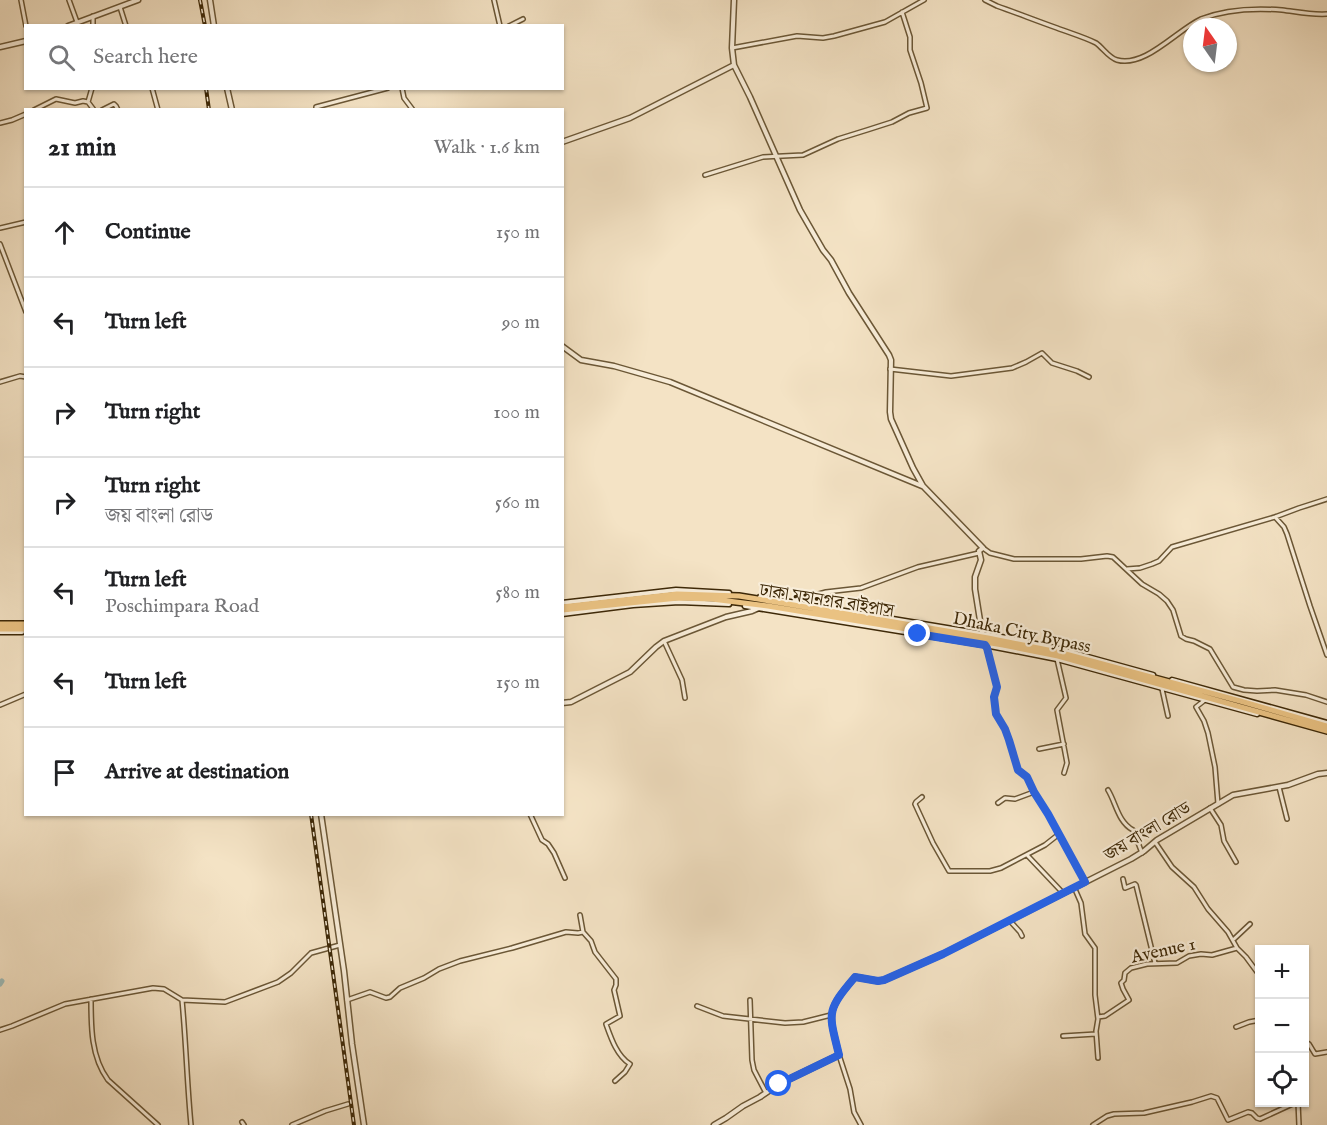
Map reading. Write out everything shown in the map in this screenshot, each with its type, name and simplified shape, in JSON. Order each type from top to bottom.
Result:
[{"type":"highway","name":"ঢাকা মহানগর বাইপাস","points":[[564,609],[678,598],[712,598],[758,604],[1058,656],[1327,728]]},
{"type":"highway","points":[[0,623],[24,623]]},
{"type":"highway","points":[[0,630],[24,630]]},
{"type":"street","points":[[21,0],[26,24]]},
{"type":"street","points":[[69,0],[77,22]]},
{"type":"street","points":[[72,24],[138,0]]},
{"type":"street","points":[[210,0],[214,24]]},
{"type":"street","points":[[494,0],[500,24]]},
{"type":"street","points":[[734,0],[732,48],[734,65],[800,210],[889,355],[891,360],[891,419],[923,486],[982,548],[990,553],[1014,559],[1081,560],[1111,556],[1117,559],[1142,584],[1160,594],[1170,604],[1181,636],[1210,649],[1233,687],[1257,691],[1275,690],[1306,695],[1327,702]]},
{"type":"street","points":[[732,48],[797,36],[823,38],[834,36],[885,22],[924,0]]},
{"type":"street","points":[[985,0],[1095,43],[1117,60],[1127,61],[1150,53],[1190,24],[1227,12],[1254,9],[1284,10],[1314,15],[1327,14]]},
{"type":"street","points":[[120,7],[125,24]]},
{"type":"street","points":[[705,175],[754,158],[803,154],[838,139],[927,108],[910,50],[910,37],[902,12]]},
{"type":"street","points":[[93,16],[93,24]]},
{"type":"street","points":[[512,24],[523,19]]},
{"type":"street","points":[[0,46],[24,40]]},
{"type":"street","points":[[564,141],[630,118],[734,65]]},
{"type":"street","points":[[88,102],[91,90]]},
{"type":"street","points":[[153,90],[157,108]]},
{"type":"street","points":[[229,90],[232,108]]},
{"type":"street","points":[[316,108],[380,90]]},
{"type":"street","points":[[402,90],[404,98],[412,108]]},
{"type":"street","points":[[38,108],[56,99],[76,103],[88,102],[92,108]]},
{"type":"street","points":[[0,123],[24,115]]},
{"type":"street","points":[[0,228],[24,222]]},
{"type":"street","points":[[0,244],[24,307]]},
{"type":"street","points":[[564,347],[584,361],[607,364],[670,382],[923,486]]},
{"type":"street","points":[[890,369],[951,376],[1012,368],[1042,353],[1052,363],[1089,377]]},
{"type":"street","points":[[0,382],[24,377]]},
{"type":"street","points":[[1127,569],[1140,568],[1159,561],[1172,547],[1327,500]]},
{"type":"street","points":[[1275,517],[1287,534],[1327,655]]},
{"type":"street","points":[[792,602],[826,592],[861,588],[918,567],[979,553],[982,548]]},
{"type":"street","points":[[979,553],[981,560],[975,577],[975,589],[982,633]]},
{"type":"street","points":[[564,609],[676,591],[739,594],[792,602],[982,633],[1070,652],[1327,728]]},
{"type":"street","points":[[564,609],[679,602],[736,604],[985,645],[1057,660],[1205,700],[1327,728]]},
{"type":"street","points":[[564,703],[570,702],[630,672],[664,641],[726,617],[759,608]]},
{"type":"street","points":[[664,641],[682,680],[685,698]]},
{"type":"street","points":[[985,645],[997,687],[994,697],[996,714],[1005,729],[1018,770],[1027,777],[1085,882]]},
{"type":"street","points":[[1057,660],[1066,698],[1058,709],[1067,763],[1065,773]]},
{"type":"street","points":[[1162,689],[1168,716]]},
{"type":"street","points":[[0,705],[24,695]]},
{"type":"street","points":[[1205,700],[1196,707],[1208,733],[1215,767],[1218,804]]},
{"type":"street","points":[[1039,749],[1064,744]]},
{"type":"street","name":"জয় বাংলা রোড","points":[[831,1015],[836,1002],[855,977],[884,980],[926,962],[1142,853],[1155,842],[1210,808],[1238,794],[1292,784],[1327,773]]},
{"type":"street","points":[[1279,787],[1287,819]]},
{"type":"street","points":[[1108,790],[1124,822],[1133,830],[1142,853]]},
{"type":"street","points":[[998,803],[1005,798],[1017,798],[1034,792]]},
{"type":"street","points":[[922,797],[915,804],[949,871],[990,871],[1001,868],[1059,834]]},
{"type":"street","points":[[1210,808],[1222,826],[1224,841],[1236,862]]},
{"type":"street","points":[[321,816],[364,1125]]},
{"type":"street","points":[[531,816],[542,840],[554,853],[565,878]]},
{"type":"street","points":[[1155,842],[1172,867],[1194,887],[1208,909],[1255,969]]},
{"type":"street","points":[[1027,854],[1063,893]]},
{"type":"street","points":[[1123,879],[1125,888],[1136,885],[1155,963]]},
{"type":"street","points":[[1074,887],[1081,903],[1085,934],[1095,948],[1098,1058]]},
{"type":"street","points":[[580,915],[584,932],[595,952],[616,979],[614,990],[620,1016],[606,1024],[617,1049],[625,1061],[630,1064],[615,1081]]},
{"type":"street","points":[[1010,921],[1022,936]]},
{"type":"street","points":[[1233,940],[1250,924]]},
{"type":"street","points":[[347,1000],[370,992],[390,998],[400,988],[460,961],[566,932],[584,932]]},
{"type":"street","points":[[0,1030],[65,1004],[158,988],[182,1000],[221,1002],[278,982],[313,952],[340,945]]},
{"type":"street","name":"Avenue 1","points":[[1098,1017],[1106,1015],[1129,1000],[1121,984],[1125,980],[1126,971],[1155,963],[1177,963],[1189,956],[1201,954],[1212,956],[1237,948]]},
{"type":"street","points":[[91,999],[92,1033],[97,1057],[105,1076],[158,1125]]},
{"type":"street","points":[[182,1000],[191,1125]]},
{"type":"street","points":[[750,1000],[752,1060],[754,1070],[766,1093]]},
{"type":"street","points":[[697,1006],[723,1016],[785,1023],[803,1022],[831,1015],[854,1112],[861,1125]]},
{"type":"street","points":[[1236,1027],[1255,1021]]},
{"type":"street","points":[[1063,1036],[1096,1034]]},
{"type":"street","points":[[1309,1044],[1315,1054],[1327,1052]]},
{"type":"street","points":[[714,1125],[779,1084],[839,1055]]},
{"type":"street","points":[[1093,1125],[1114,1114],[1152,1112],[1211,1096],[1217,1098],[1228,1120],[1248,1112],[1260,1119],[1286,1107]]},
{"type":"street","points":[[292,1125],[348,1104]]},
{"type":"street","points":[[1297,1107],[1299,1125]]},
{"type":"railway","points":[[200,0],[205,24]]},
{"type":"railway","points":[[206,90],[209,108]]},
{"type":"railway","points":[[311,816],[354,1125]]},
{"type":"route","points":[[779,1084],[839,1055],[831,1015],[832,1009],[855,977],[884,980],[943,954],[1085,882],[1027,777],[1018,770],[1005,729],[996,714],[994,697],[997,687],[985,645],[918,634]]}]
